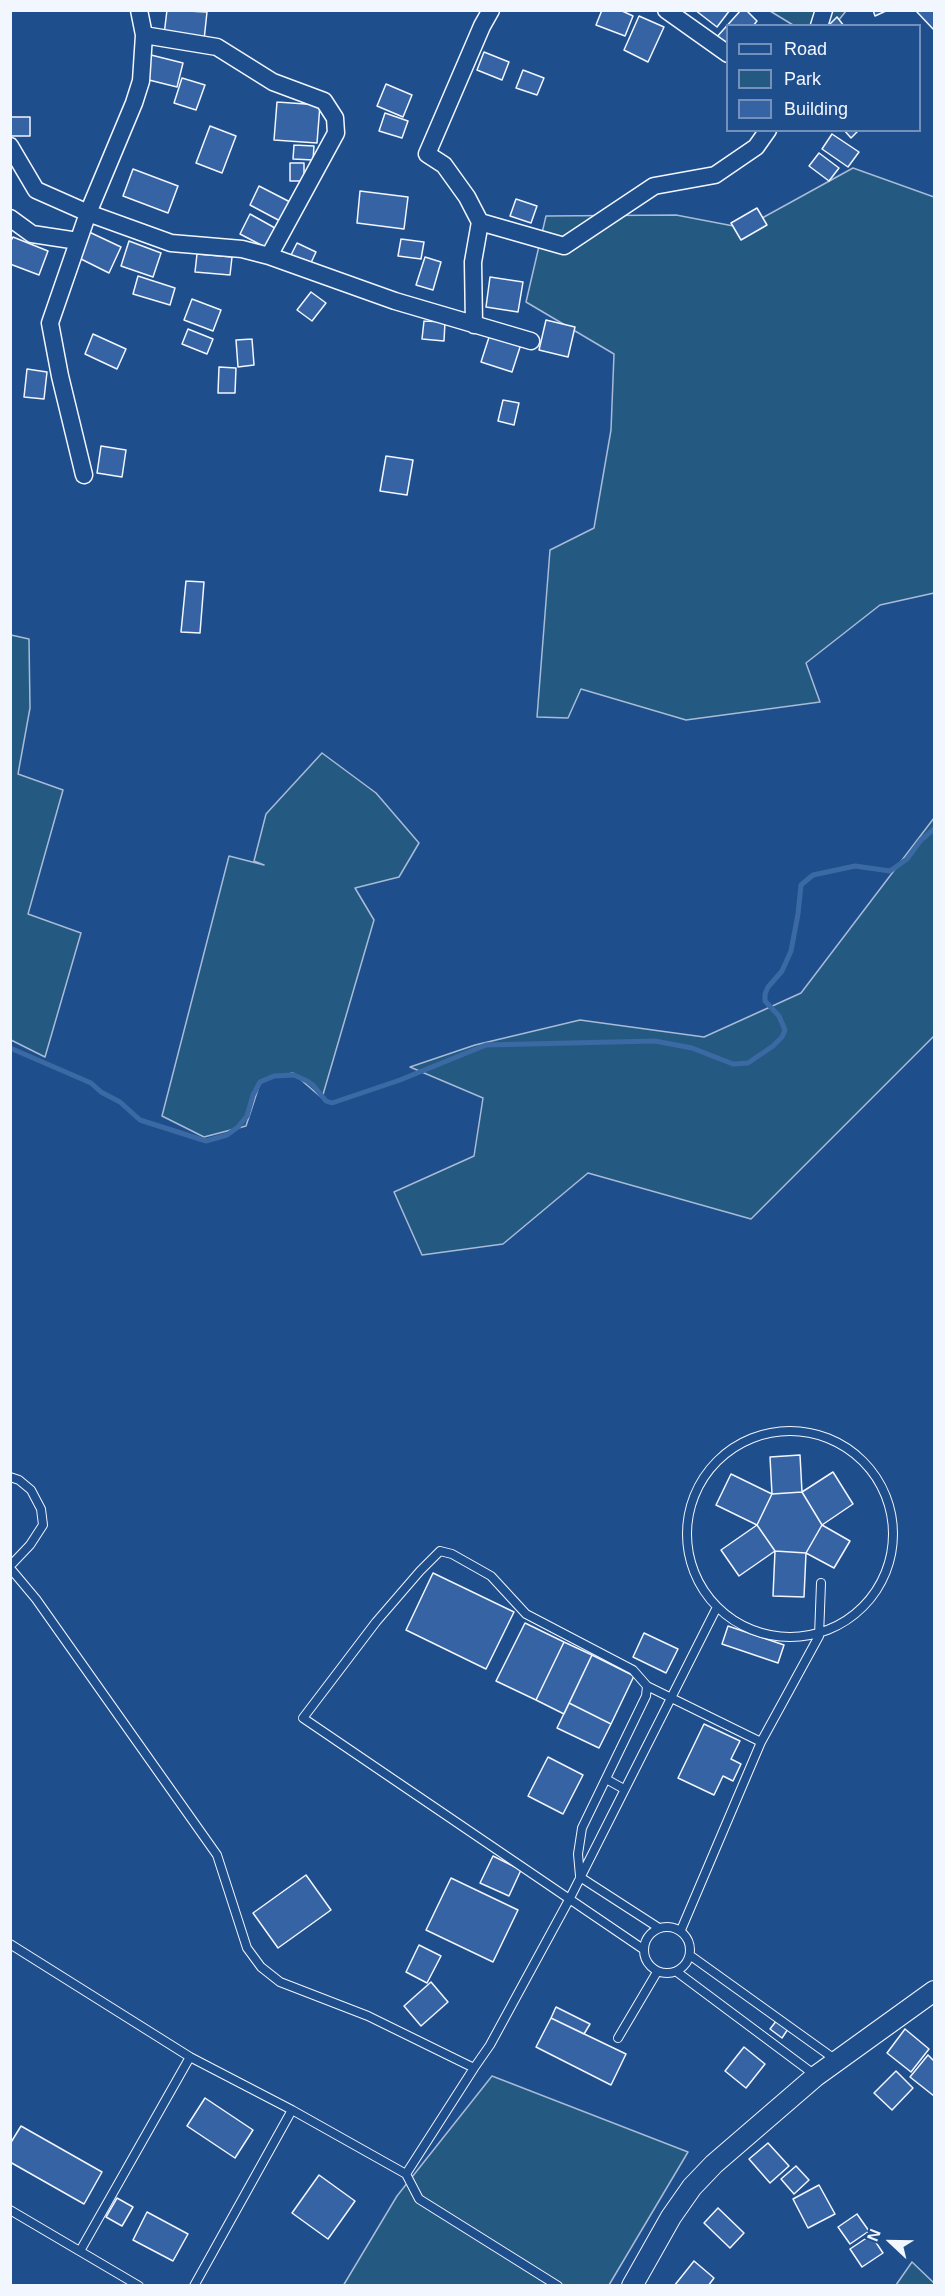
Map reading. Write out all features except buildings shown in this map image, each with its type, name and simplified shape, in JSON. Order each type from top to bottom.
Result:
[{"type":"street","points":[[84,475],[60,376],[50,323],[88,213],[135,103],[141,81],[144,35],[139,10]]},
{"type":"street","points":[[474,325],[473,262],[480,222],[467,197],[444,165],[427,154],[491,10]]},
{"type":"street","points":[[666,10],[726,53]]},
{"type":"street","points":[[144,35],[217,47],[273,82],[324,101],[335,118],[336,133],[269,256]]},
{"type":"street","points":[[480,222],[564,246],[654,186],[715,175],[756,147],[767,132]]},
{"type":"street","points":[[10,146],[36,190],[88,213],[171,243],[242,249],[269,256],[395,301],[531,341]]},
{"type":"street","points":[[10,218],[32,234],[78,242]]},
{"type":"street","points":[[632,2286],[671,2217],[692,2187],[714,2164],[836,2060],[934,1991]]},
{"type":"lane","points":[[786,1429],[808,1430],[848,1446],[878,1477],[893,1518],[891,1561],[870,1600],[855,1615],[819,1636],[805,1639],[763,1634],[738,1623],[717,1607],[693,1571],[687,1528],[698,1486],[710,1467],[744,1440],[786,1429]]},
{"type":"lane","points":[[10,1477],[19,1480],[31,1490],[41,1509],[43,1525],[30,1545],[10,1567],[36,1599],[217,1855],[247,1948],[261,1967],[280,1982],[368,2016],[474,2068]]},
{"type":"lane","points":[[643,1949],[303,1718],[376,1622],[440,1551],[452,1554],[491,1576],[526,1614],[633,1670],[647,1686],[760,1742]]},
{"type":"lane","points":[[681,1930],[760,1742],[819,1636],[821,1583]]},
{"type":"lane","points":[[406,2174],[490,2045],[570,1898],[669,1698],[717,1607]]},
{"type":"lane","points":[[580,1877],[578,1854],[582,1828],[646,1696],[647,1686]]},
{"type":"lane","points":[[606,1779],[624,1789]]},
{"type":"lane","points":[[580,1877],[659,1928],[681,1930]]},
{"type":"lane","points":[[659,1928],[646,1940],[643,1949],[644,1957],[657,1972],[677,1972],[816,2076]]},
{"type":"lane","points":[[677,1972],[691,1956],[690,1944],[681,1930]]},
{"type":"lane","points":[[10,1944],[190,2057],[292,2110],[406,2174],[419,2199],[558,2286]]},
{"type":"lane","points":[[691,1956],[836,2060]]},
{"type":"lane","points":[[618,2038],[657,1972]]},
{"type":"lane","points":[[81,2251],[190,2057]]},
{"type":"lane","points":[[194,2286],[292,2110]]},
{"type":"lane","points":[[10,2210],[139,2286]]},
{"type":"green space","points":[[770,11],[846,11],[836,24],[791,24]]},
{"type":"green space","points":[[853,168],[934,197],[934,593],[880,605],[806,663],[820,702],[686,720],[581,689],[568,718],[537,717],[550,550],[594,528],[611,430],[614,354],[526,302],[546,216],[676,215],[744,228]]},
{"type":"green space","points":[[11,635],[29,639],[30,708],[18,774],[63,790],[28,914],[81,933],[45,1057],[11,1040]]},
{"type":"green space","points":[[322,753],[376,793],[419,843],[399,877],[355,888],[374,920],[322,1098],[293,1073],[261,1080],[246,1126],[204,1137],[162,1116],[229,856],[264,865],[254,861],[266,814]]},
{"type":"green space","points":[[934,818],[934,1036],[751,1219],[588,1173],[503,1244],[422,1255],[394,1192],[474,1156],[483,1098],[410,1067],[475,1045],[580,1020],[704,1037],[801,993]]},
{"type":"green space","points":[[492,2076],[688,2152],[609,2285],[343,2286],[397,2196]]},
{"type":"green space","points":[[912,2262],[934,2283],[934,2285],[896,2285]]},
{"type":"waterway","points":[[10,1048],[91,1083],[101,1092],[120,1102],[140,1120],[206,1141],[227,1135],[238,1127],[247,1116],[253,1095],[260,1082],[274,1076],[294,1075],[307,1081],[326,1101],[332,1103],[400,1080],[486,1045],[655,1041],[692,1048],[733,1064],[748,1063],[773,1046],[785,1030],[779,1016],[765,1001],[765,994],[782,971],[791,951],[801,885],[813,875],[855,866],[890,871],[907,859],[921,840],[934,829]]}]
